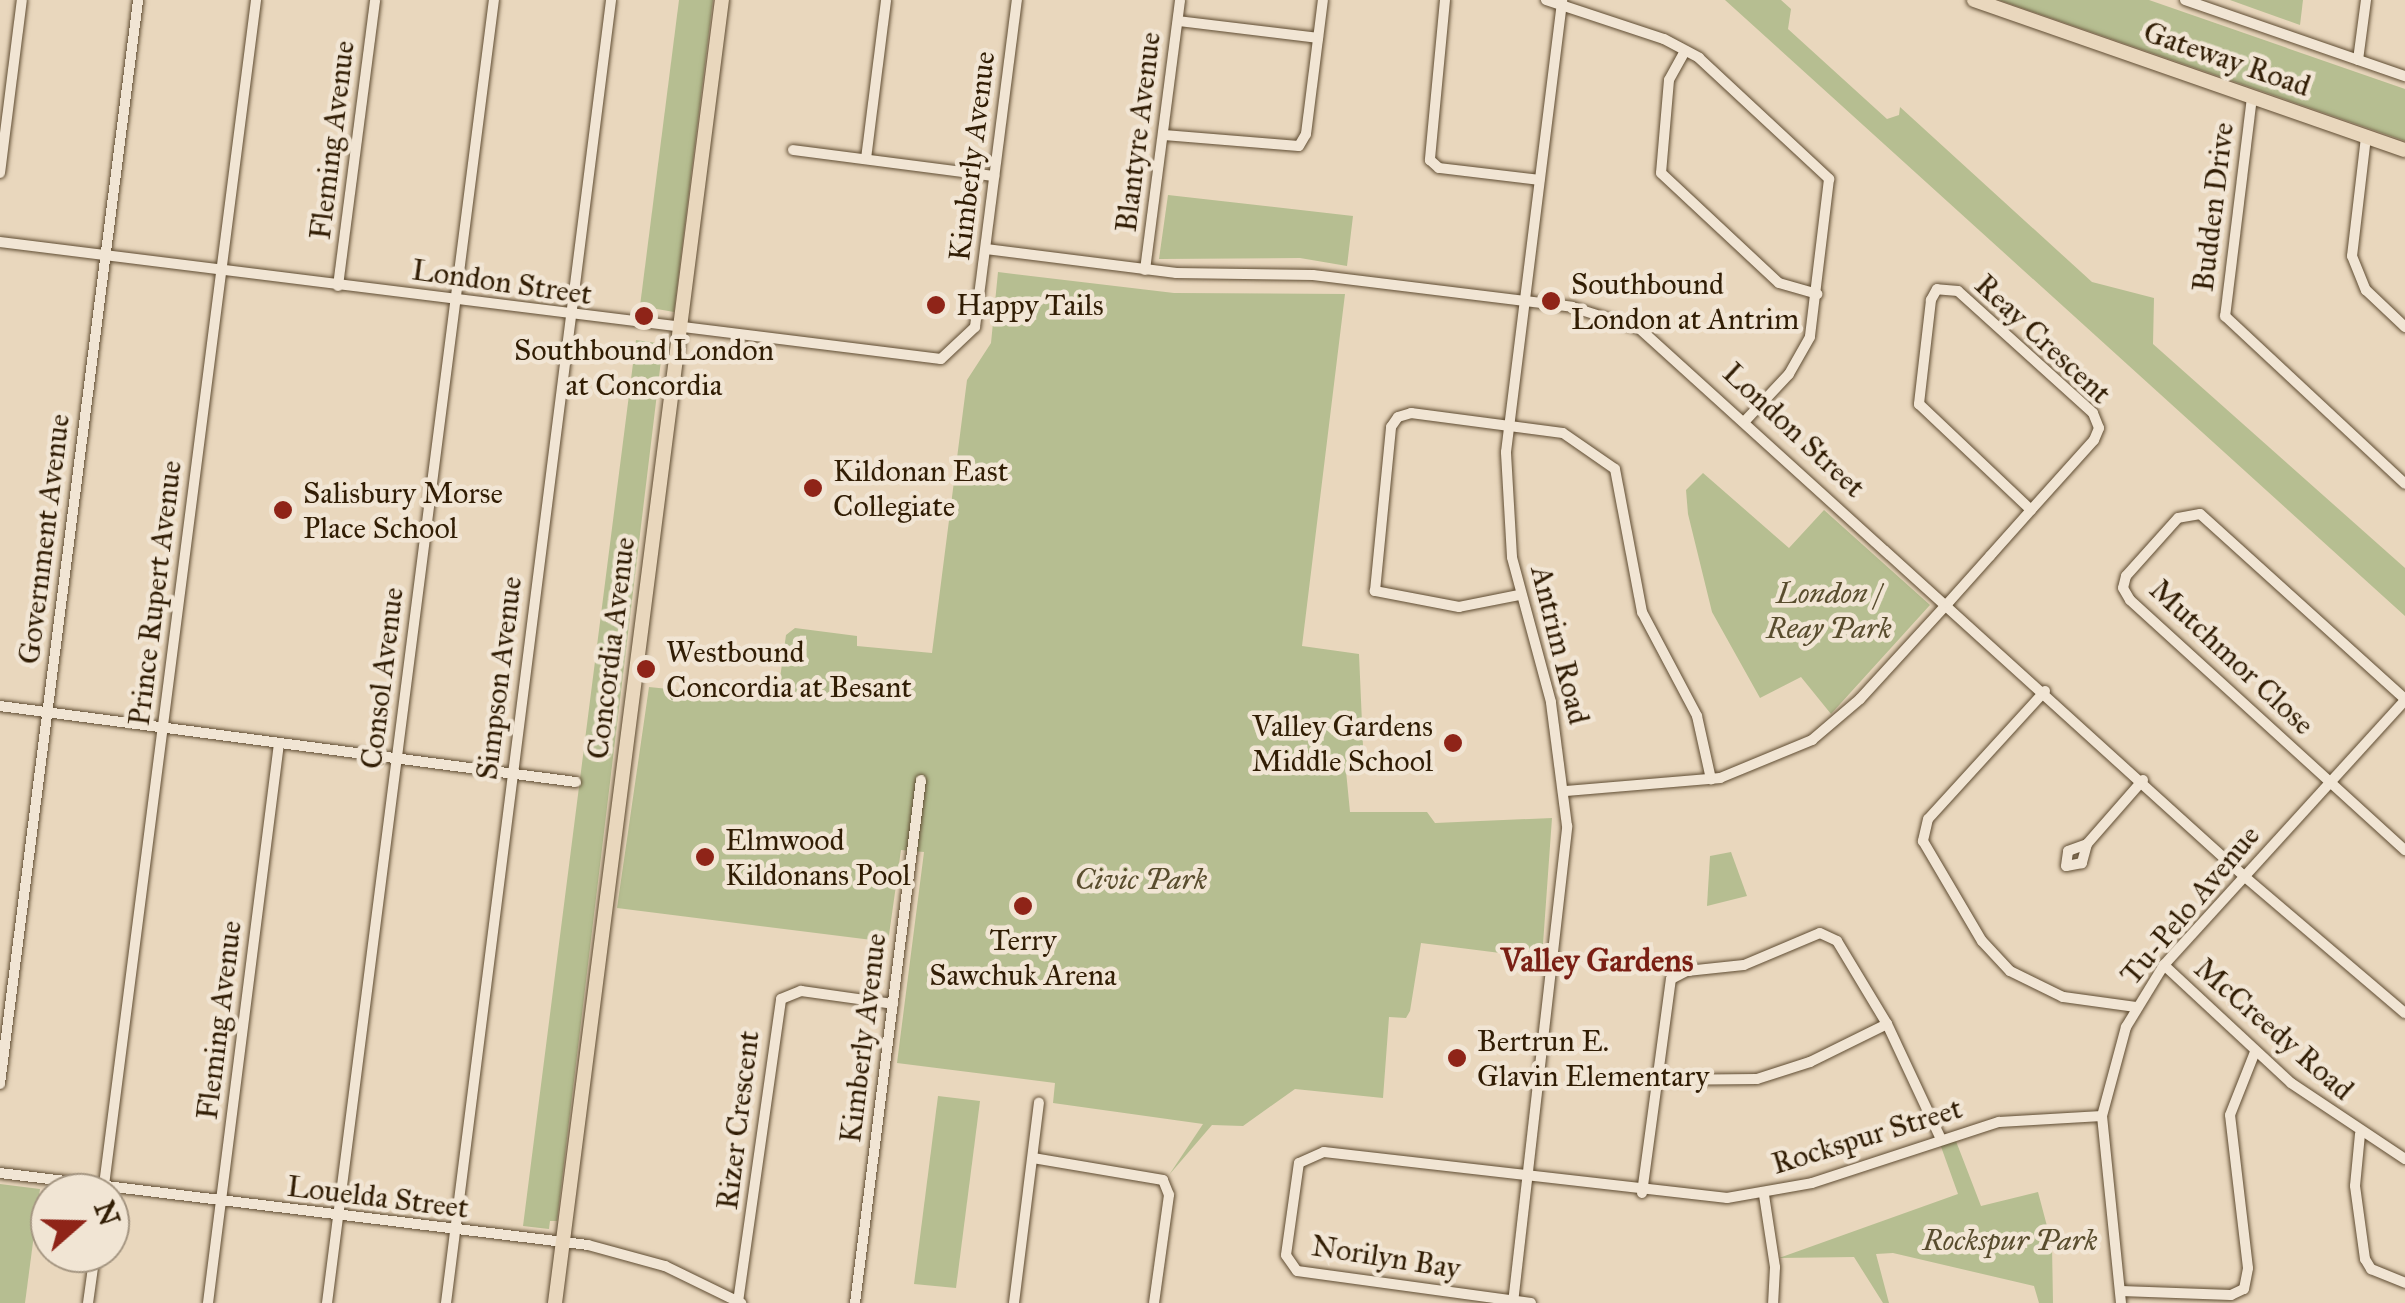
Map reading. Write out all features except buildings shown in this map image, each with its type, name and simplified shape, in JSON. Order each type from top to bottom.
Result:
[{"type":"main road","name":"Concordia Avenue","points":[[555,1303],[722,0]]},
{"type":"main road","name":"Gateway Road","points":[[1974,0],[2405,150]]},
{"type":"street","points":[[0,173],[22,0]]},
{"type":"street","name":"Government Avenue","points":[[0,1084],[138,0]]},
{"type":"street","name":"Prince Rupert Avenue","points":[[105,1173],[256,0]]},
{"type":"street","name":"Fleming Avenue","points":[[338,286],[375,0]]},
{"type":"street","name":"Consol Avenue","points":[[327,1303],[494,0]]},
{"type":"street","name":"Simpson Avenue","points":[[446,1303],[611,0]]},
{"type":"street","points":[[866,159],[886,0]]},
{"type":"street","name":"Kimberly Avenue","points":[[976,318],[1017,0]]},
{"type":"street","name":"Blantyre Avenue","points":[[1145,270],[1180,0]]},
{"type":"street","points":[[1164,135],[1299,146],[1323,0]]},
{"type":"street","points":[[1445,0],[1430,160],[1439,168],[1538,180]]},
{"type":"street","points":[[1546,0],[1561,2],[1685,50],[1829,178],[1816,294],[1801,356],[1746,420]]},
{"type":"street","points":[[2185,0],[2405,76]]},
{"type":"street","points":[[2358,60],[2366,0]]},
{"type":"street","name":"Antrim Road","points":[[1514,1302],[1564,898],[1566,791],[1551,702],[1519,595],[1506,508],[1508,426],[1561,2]]},
{"type":"street","points":[[1178,21],[1318,38]]},
{"type":"street","points":[[1685,50],[1669,80],[1661,173],[1779,283],[1816,294]]},
{"type":"street","name":"Budden Drive","points":[[2252,97],[2225,316],[2405,484]]},
{"type":"street","points":[[2366,136],[2354,265],[2366,290],[2405,327]]},
{"type":"street","points":[[792,150],[994,176]]},
{"type":"street","name":"London Street","points":[[0,242],[933,360],[967,340],[976,318]]},
{"type":"street","name":"London Street","points":[[986,249],[1145,270],[1313,276],[1592,311],[1640,329],[1746,420],[2246,877],[2405,1013]]},
{"type":"street","name":"Reay Crescent","points":[[1566,791],[1711,779],[1783,756],[1830,728],[1948,603],[2094,440],[2099,422],[1958,291],[1938,289],[1930,300],[1919,404],[2031,510]]},
{"type":"street","points":[[1519,595],[1459,607],[1388,598],[1373,585],[1394,421],[1410,413],[1573,436],[1618,474],[1633,581],[1652,636],[1700,724],[1711,779]]},
{"type":"street","name":"Mutchmor Close","points":[[2330,781],[2130,600],[2123,588],[2126,576],[2178,518],[2191,512],[2204,516],[2405,699]]},
{"type":"street","points":[[2045,691],[1928,819],[1923,840],[1982,941],[2010,970],[2063,997],[2136,1007]]},
{"type":"street","name":"Tu-Pelo Avenue","points":[[2121,1297],[2102,1116],[2117,1048],[2136,1007],[2164,965],[2405,699]]},
{"type":"street","points":[[0,706],[576,782]]},
{"type":"street","name":"Fleming Avenue","points":[[208,1303],[279,743]]},
{"type":"street","name":"Kimberly Avenue","points":[[855,1303],[922,780]]},
{"type":"street","points":[[2087,844],[2143,780]]},
{"type":"street","points":[[2330,781],[2405,850]]},
{"type":"street","points":[[1642,1193],[1656,1080],[1676,974],[1744,965],[1820,934],[1837,941],[1886,1024],[1940,1137]]},
{"type":"street","name":"McCreedy Road","points":[[2164,965],[2255,1052],[2360,1134],[2405,1158]]},
{"type":"street","name":"Rizer Crescent","points":[[739,1302],[781,1000],[801,991],[893,1004]]},
{"type":"street","points":[[1656,1080],[1757,1079],[1810,1062],[1886,1024]]},
{"type":"street","points":[[2121,1297],[2231,1295],[2244,1289],[2248,1268],[2230,1116],[2255,1052]]},
{"type":"street","points":[[1014,1303],[1039,1103]]},
{"type":"street","name":"Rockspur Street","points":[[1528,1178],[1642,1193],[1764,1195],[1940,1137],[1999,1122],[2102,1116]]},
{"type":"street","points":[[2360,1134],[2356,1186],[2366,1259],[2371,1269],[2405,1283]]},
{"type":"street","name":"Norilyn Bay","points":[[1514,1302],[1297,1272],[1286,1255],[1299,1163],[1306,1155],[1528,1178]]},
{"type":"street","points":[[1033,1158],[1164,1180],[1168,1196],[1154,1303]]},
{"type":"street","name":"Louelda Street","points":[[0,1173],[30,1178]]},
{"type":"street","name":"Louelda Street","points":[[130,1193],[562,1244],[639,1258],[739,1302]]},
{"type":"street","points":[[1764,1195],[1775,1267],[1773,1303]]},
{"type":"street","points":[[88,1303],[92,1273]]},
{"type":"street","points":[[1514,1302],[1531,1303]]},
{"type":"green space","points":[[679,0],[713,0],[674,312],[640,306]]},
{"type":"green space","points":[[1725,0],[1781,0],[1791,9],[1788,29],[1887,119],[1899,115],[1900,107],[2092,282],[2154,298],[2153,344],[2405,568],[2405,616]]},
{"type":"green space","points":[[1999,0],[2149,0],[2405,89],[2405,141]]},
{"type":"green space","points":[[2230,0],[2303,0],[2300,25],[2255,9]]},
{"type":"green space","points":[[1168,195],[1353,216],[1347,266],[1300,258],[1159,259]]},
{"type":"green space","name":"Civic Park","points":[[998,272],[1174,293],[1345,294],[1302,646],[1359,654],[1364,769],[1346,771],[1350,812],[1427,812],[1435,823],[1552,818],[1541,972],[1524,956],[1421,943],[1410,1011],[1406,1018],[1389,1017],[1383,1098],[1295,1089],[1243,1126],[1212,1125],[1169,1175],[1203,1124],[1053,1103],[1055,1083],[897,1063],[924,852],[901,850],[888,942],[617,908],[649,687],[777,700],[786,635],[795,628],[857,636],[857,646],[932,653],[967,380],[991,343]]},
{"type":"green space","points":[[636,340],[663,344],[557,1221],[550,1221],[549,1229],[523,1226]]},
{"type":"green space","name":"London / Reay Park","points":[[1703,473],[1789,548],[1824,510],[1930,605],[1831,714],[1801,677],[1760,698],[1712,612],[1688,514],[1686,490]]},
{"type":"green space","points":[[1731,852],[1747,896],[1707,906],[1710,856]]},
{"type":"green space","points":[[938,1096],[980,1101],[956,1288],[914,1284]]},
{"type":"green space","name":"Rockspur Park","points":[[1954,1136],[1981,1206],[2038,1192],[2052,1245],[2053,1303],[2039,1303],[2034,1286],[1893,1253],[1876,1254],[1889,1303],[1883,1303],[1854,1257],[1779,1258],[1958,1194],[1939,1141]]},
{"type":"green space","points":[[0,1184],[30,1188],[30,1265],[25,1303],[0,1303]]},
{"type":"place","name":"Southbound London at Antrim","points":[[1551,301]]},
{"type":"place","name":"Happy Tails","points":[[936,305]]},
{"type":"place","name":"Southbound London at Concordia","points":[[644,316]]},
{"type":"place","name":"Kildonan East Collegiate","points":[[813,488]]},
{"type":"place","name":"Salisbury Morse Place School","points":[[283,510]]},
{"type":"place","name":"Westbound Concordia at Besant","points":[[646,669]]},
{"type":"place","name":"Valley Gardens Middle School","points":[[1453,743]]},
{"type":"place","name":"Elmwood Kildonans Pool","points":[[705,857]]},
{"type":"place","name":"Terry Sawchuk Arena","points":[[1023,906]]},
{"type":"place","name":"Bertrun E. Glavin Elementary","points":[[1457,1058]]},
{"type":"district","name":"Valley Gardens","points":[[1597,961]]}]
